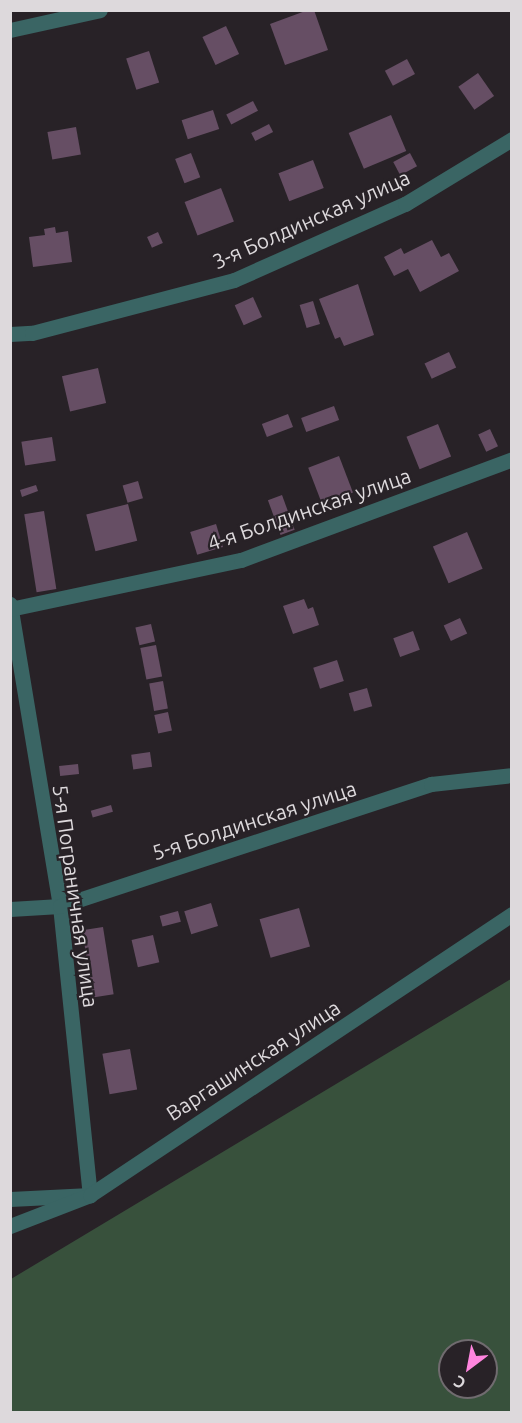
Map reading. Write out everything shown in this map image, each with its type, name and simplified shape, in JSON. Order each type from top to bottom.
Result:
[{"type":"street","points":[[10,30],[100,10]]},
{"type":"street","name":"3-я Болдинская улица","points":[[10,334],[32,333],[234,280],[405,204],[512,139]]},
{"type":"street","name":"4-я Болдинская улица","points":[[11,609],[241,560],[512,459]]},
{"type":"street","name":"5-я Пограничная улица","points":[[10,604],[60,906],[90,1195]]},
{"type":"street","name":"5-я Болдинская улица","points":[[10,909],[60,906],[430,784],[512,775]]},
{"type":"street","name":"Варгашинская улица","points":[[10,1226],[90,1195],[512,914]]},
{"type":"street","points":[[10,1199],[90,1195]]},
{"type":"green space","points":[[511,979],[511,1412],[11,1412],[11,1279]]},
{"type":"building","points":[[308,10],[314,10],[328,50],[285,65],[270,24]]},
{"type":"building","points":[[226,26],[239,54],[216,65],[202,37]]},
{"type":"building","points":[[149,51],[159,82],[136,90],[126,58]]},
{"type":"building","points":[[407,59],[415,74],[393,86],[385,71]]},
{"type":"building","points":[[478,73],[494,96],[474,110],[458,87]]},
{"type":"building","points":[[253,101],[258,111],[231,124],[226,115]]},
{"type":"building","points":[[213,110],[219,129],[188,139],[182,120]]},
{"type":"building","points":[[391,115],[406,151],[364,169],[349,133]]},
{"type":"building","points":[[269,124],[273,132],[255,141],[251,133]]},
{"type":"building","points":[[76,127],[81,155],[52,160],[47,132]]},
{"type":"building","points":[[191,153],[200,177],[184,183],[175,159]]},
{"type":"building","points":[[410,153],[417,166],[400,175],[393,162]]},
{"type":"building","points":[[313,160],[324,188],[289,201],[278,173]]},
{"type":"building","points":[[221,188],[234,222],[197,236],[185,202]]},
{"type":"building","points":[[55,227],[56,233],[68,231],[72,262],[33,267],[29,237],[45,235],[44,229]]},
{"type":"building","points":[[158,232],[163,243],[152,248],[147,237]]},
{"type":"building","points":[[432,240],[441,257],[449,253],[459,271],[420,292],[408,269],[394,276],[384,257],[401,248],[404,254]]},
{"type":"building","points":[[358,284],[374,335],[344,346],[340,337],[335,339],[319,299]]},
{"type":"building","points":[[253,297],[262,317],[244,325],[235,305]]},
{"type":"building","points":[[313,301],[320,324],[307,328],[300,305]]},
{"type":"building","points":[[449,352],[456,367],[432,379],[425,363]]},
{"type":"building","points":[[98,368],[106,403],[70,411],[62,376]]},
{"type":"building","points":[[334,406],[339,420],[306,432],[301,418]]},
{"type":"building","points":[[288,414],[293,427],[267,437],[262,424]]},
{"type":"building","points":[[438,424],[451,456],[420,469],[406,437]]},
{"type":"building","points":[[490,429],[498,446],[486,452],[478,434]]},
{"type":"building","points":[[52,437],[56,461],[25,466],[21,442]]},
{"type":"building","points":[[339,456],[353,492],[322,504],[308,468]]},
{"type":"building","points":[[138,481],[143,498],[128,503],[123,485]]},
{"type":"building","points":[[36,485],[38,491],[22,497],[20,490]]},
{"type":"building","points":[[282,495],[295,530],[281,535],[268,500]]},
{"type":"building","points":[[128,504],[137,541],[95,551],[86,514]]},
{"type":"building","points":[[44,511],[56,589],[37,592],[24,514]]},
{"type":"building","points":[[216,524],[223,547],[197,555],[190,532]]},
{"type":"building","points":[[467,532],[483,569],[449,583],[433,546]]},
{"type":"building","points":[[304,599],[308,609],[313,607],[319,625],[293,634],[283,606]]},
{"type":"building","points":[[460,618],[467,633],[451,641],[444,626]]},
{"type":"building","points":[[151,624],[155,642],[139,645],[135,628]]},
{"type":"building","points":[[413,631],[420,650],[400,657],[393,638]]},
{"type":"building","points":[[156,645],[162,676],[146,679],[140,648]]},
{"type":"building","points":[[337,660],[344,681],[320,689],[313,668]]},
{"type":"building","points":[[163,681],[168,709],[154,711],[149,683]]},
{"type":"building","points":[[367,688],[372,706],[354,712],[349,693]]},
{"type":"building","points":[[168,712],[172,731],[158,733],[154,715]]},
{"type":"building","points":[[150,752],[152,767],[133,769],[131,755]]},
{"type":"building","points":[[78,764],[79,774],[60,776],[59,766]]},
{"type":"building","points":[[111,805],[113,812],[93,818],[91,811]]},
{"type":"building","points":[[211,903],[218,926],[191,934],[184,911]]},
{"type":"building","points":[[299,908],[310,946],[271,958],[260,919]]},
{"type":"building","points":[[178,911],[181,922],[162,927],[160,916]]},
{"type":"building","points":[[103,927],[114,994],[93,997],[82,930]]},
{"type":"building","points":[[153,935],[159,962],[138,967],[132,940]]},
{"type":"building","points":[[130,1049],[137,1089],[110,1094],[102,1054]]}]
